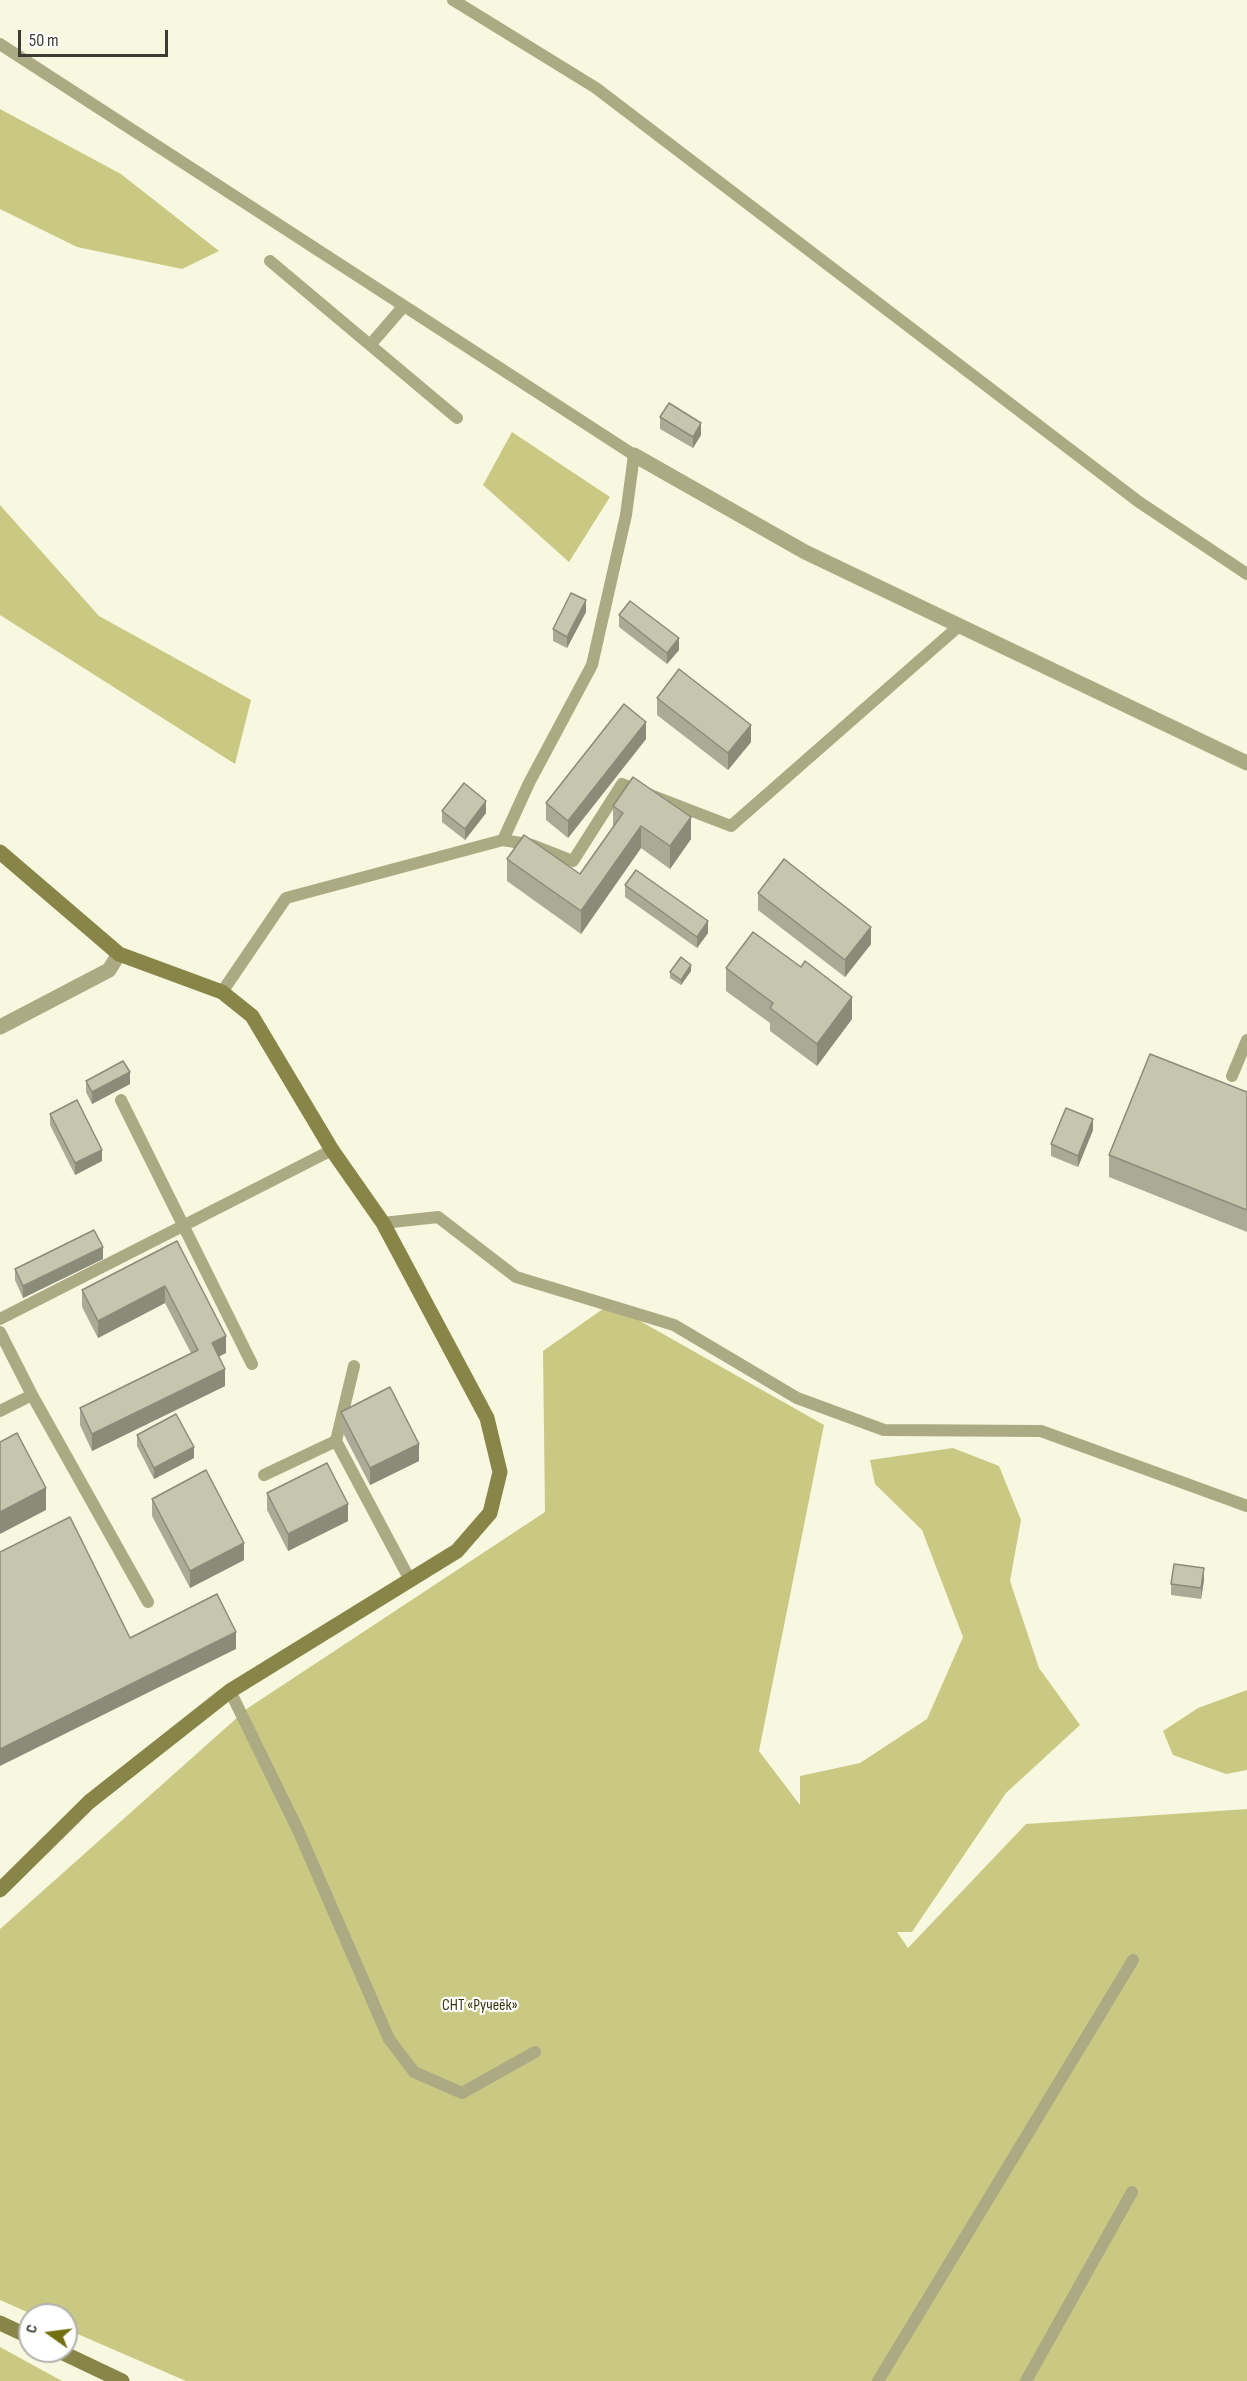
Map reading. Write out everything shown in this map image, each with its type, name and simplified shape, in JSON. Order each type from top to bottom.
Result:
[{"type":"street","points":[[634,455],[805,552],[1247,763]]},
{"type":"street","points":[[0,852],[119,954],[222,992],[252,1016],[332,1150],[383,1223],[487,1418],[500,1472],[490,1513],[457,1551],[230,1691],[89,1802],[0,1890]]},
{"type":"street","points":[[0,1027],[109,970],[119,954]]},
{"type":"street","points":[[0,2323],[18,2331]]},
{"type":"street","points":[[78,2360],[122,2381]]},
{"type":"lane","points":[[453,0],[596,88],[1139,502],[1247,574]]},
{"type":"lane","points":[[0,45],[634,455],[626,515],[592,665],[529,783],[503,840]]},
{"type":"lane","points":[[270,261],[457,418]]},
{"type":"lane","points":[[370,345],[403,307]]},
{"type":"lane","points":[[222,992],[286,898],[503,840],[532,845],[573,861],[622,784],[731,826],[959,626]]},
{"type":"lane","points":[[1232,1076],[1247,1040]]},
{"type":"lane","points":[[121,1100],[252,1364]]},
{"type":"lane","points":[[0,1319],[332,1150]]},
{"type":"lane","points":[[383,1223],[438,1217],[516,1277],[674,1325],[797,1398],[884,1430],[1041,1431],[1247,1506]]},
{"type":"lane","points":[[0,1332],[32,1395],[148,1602]]},
{"type":"lane","points":[[354,1366],[336,1441],[410,1580]]},
{"type":"lane","points":[[0,1411],[32,1395]]},
{"type":"lane","points":[[264,1475],[336,1441]]},
{"type":"lane","points":[[230,1691],[298,1830],[389,2039],[414,2072],[462,2093],[535,2052]]},
{"type":"lane","points":[[878,2381],[1133,1960]]},
{"type":"lane","points":[[1026,2381],[1132,2192]]},
{"type":"green space","points":[[0,109],[121,174],[219,251],[182,269],[77,247],[0,209]]},
{"type":"green space","points":[[512,432],[610,497],[569,562],[483,485]]},
{"type":"green space","points":[[0,505],[99,616],[251,700],[235,764],[0,615]]},
{"type":"green space","name":"СНТ «Ручеёк»","points":[[610,1304],[824,1425],[759,1751],[800,1805],[800,1776],[860,1763],[927,1719],[963,1637],[922,1530],[875,1484],[870,1460],[953,1448],[999,1466],[1021,1520],[1010,1581],[1039,1668],[1080,1725],[1006,1793],[912,1932],[897,1932],[908,1948],[1026,1824],[1247,1809],[1247,2381],[186,2381],[78,2334],[78,2303],[18,2303],[18,2308],[0,2300],[0,1929],[248,1708],[545,1512],[543,1351]]},
{"type":"green space","points":[[1247,1690],[1247,1770],[1226,1774],[1173,1755],[1163,1731],[1198,1708]]},
{"type":"green space","points":[[0,2347],[18,2357],[18,2363],[29,2363],[62,2381],[0,2381]]},
{"type":"building","points":[[669,403],[701,423],[693,437],[660,417]]},
{"type":"building","points":[[571,593],[586,600],[567,637],[553,629]]},
{"type":"building","points":[[630,601],[679,638],[667,653],[619,615]]},
{"type":"building","points":[[679,669],[751,725],[728,753],[657,698]]},
{"type":"building","points":[[624,704],[646,722],[568,821],[546,803]]},
{"type":"building","points":[[633,777],[691,817],[670,846],[641,826],[581,911],[507,859],[524,835],[580,874],[623,813],[613,806]]},
{"type":"building","points":[[464,783],[486,801],[465,829],[442,811]]},
{"type":"building","points":[[784,859],[871,927],[845,960],[758,893]]},
{"type":"building","points":[[636,870],[708,921],[697,937],[625,885]]},
{"type":"building","points":[[753,932],[801,967],[805,961],[852,997],[817,1044],[770,1008],[773,1003],[726,968]]},
{"type":"building","points":[[681,957],[691,965],[681,980],[670,972]]},
{"type":"building","points":[[1150,1054],[1247,1092],[1247,1210],[1109,1155]]},
{"type":"building","points":[[123,1061],[130,1072],[92,1092],[86,1081]]},
{"type":"building","points":[[77,1100],[102,1150],[75,1163],[50,1114]]},
{"type":"building","points":[[1066,1108],[1093,1119],[1078,1156],[1051,1144]]},
{"type":"building","points":[[94,1230],[103,1247],[23,1286],[15,1269]]},
{"type":"building","points":[[177,1241],[226,1336],[212,1343],[225,1369],[92,1434],[80,1408],[198,1350],[165,1286],[98,1321],[82,1290]]},
{"type":"building","points":[[390,1387],[419,1444],[370,1468],[341,1412]]},
{"type":"building","points":[[176,1414],[194,1447],[154,1468],[137,1435]]},
{"type":"building","points":[[17,1433],[46,1488],[0,1512],[0,1442]]},
{"type":"building","points":[[327,1463],[348,1504],[288,1534],[267,1493]]},
{"type":"building","points":[[206,1470],[244,1543],[190,1571],[152,1499]]},
{"type":"building","points":[[70,1517],[130,1638],[217,1594],[236,1632],[0,1749],[0,1552]]},
{"type":"building","points":[[1174,1564],[1204,1568],[1201,1588],[1171,1584]]}]
